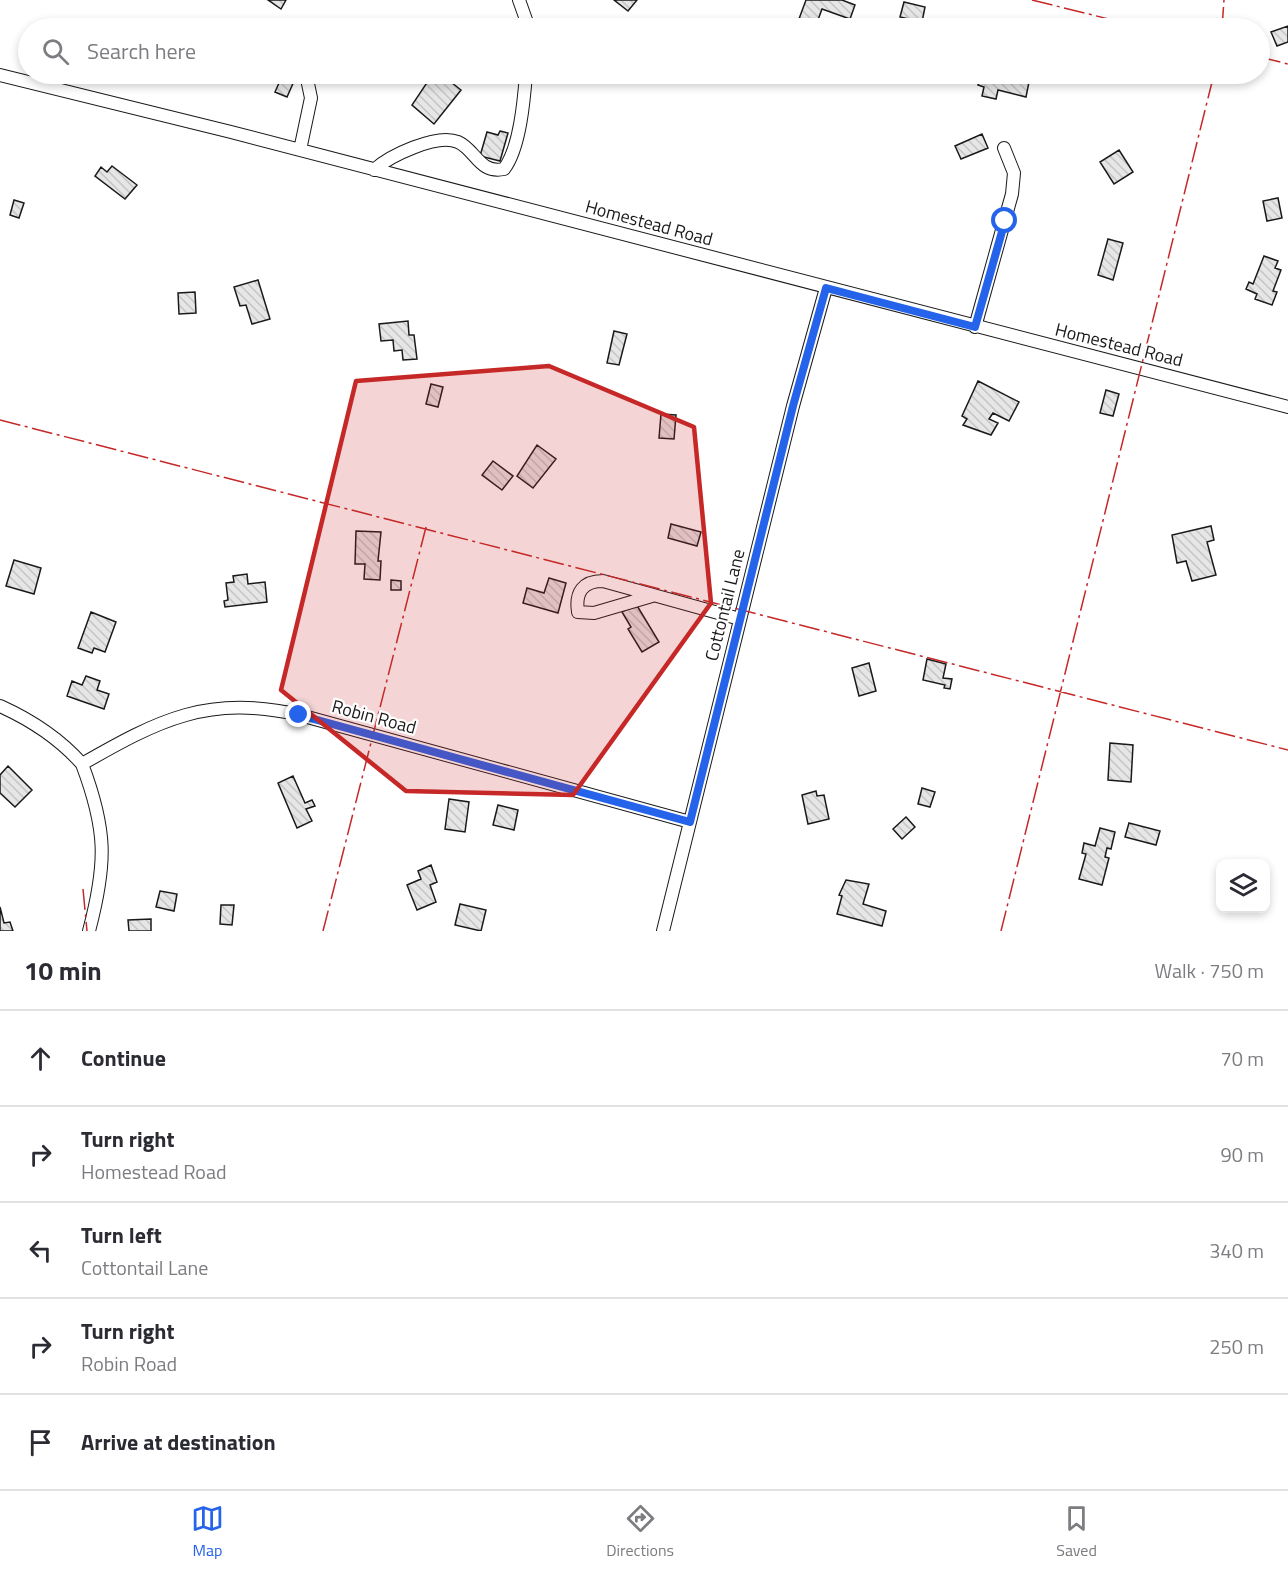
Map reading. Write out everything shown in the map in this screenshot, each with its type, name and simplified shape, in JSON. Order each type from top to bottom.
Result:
[{"type":"street","points":[[519,0],[525,18]]},
{"type":"street","name":"Homestead Road","points":[[0,75],[18,80]]},
{"type":"street","name":"Homestead Road","points":[[36,84],[300,150],[1288,407]]},
{"type":"street","points":[[300,150],[311,98],[308,84]]},
{"type":"street","points":[[374,170],[388,158],[448,140],[459,142],[486,167],[495,171],[504,169],[513,150],[524,105],[525,84]]},
{"type":"street","points":[[975,327],[1012,194],[1014,174],[1004,148]]},
{"type":"street","name":"Cottontail Lane","points":[[663,931],[740,619],[826,288]]},
{"type":"street","points":[[652,596],[594,613],[578,612],[578,595],[582,586],[590,581],[603,581],[740,619]]},
{"type":"street","points":[[0,706],[40,727],[71,751],[82,764],[100,818],[103,842],[100,885],[89,931]]},
{"type":"street","name":"Robin Road","points":[[82,764],[144,729],[178,716],[222,709],[268,709],[300,715],[690,822]]},
{"type":"highlighted area","points":[[549,366],[694,427],[711,603],[573,795],[406,791],[281,690],[356,381]]},
{"type":"building","points":[[268,0],[286,0],[281,9]]},
{"type":"building","points":[[614,0],[637,0],[628,11]]},
{"type":"building","points":[[806,0],[842,0],[855,5],[850,18],[822,9],[819,18],[799,18]]},
{"type":"building","points":[[904,2],[925,7],[923,18],[900,17]]},
{"type":"building","points":[[1288,26],[1288,42],[1277,46],[1271,32]]},
{"type":"building","points":[[279,84],[293,84],[287,97],[275,92]]},
{"type":"building","points":[[426,84],[453,84],[461,90],[434,124],[412,105]]},
{"type":"building","points":[[1029,84],[1026,97],[998,90],[996,99],[982,96],[984,87],[978,85]]},
{"type":"building","points":[[500,131],[508,133],[500,161],[480,156],[487,132],[498,135]]},
{"type":"building","points":[[982,134],[988,148],[961,159],[955,146]]},
{"type":"building","points":[[1119,150],[1133,172],[1114,184],[1100,162]]},
{"type":"building","points":[[112,166],[137,185],[125,199],[95,176],[101,167],[107,172]]},
{"type":"building","points":[[1278,198],[1282,218],[1267,221],[1263,201]]},
{"type":"building","points":[[14,200],[24,203],[19,218],[10,215]]},
{"type":"building","points":[[1108,239],[1123,243],[1113,280],[1098,275]]},
{"type":"building","points":[[1264,256],[1278,261],[1275,268],[1281,270],[1273,291],[1277,292],[1272,305],[1255,299],[1257,294],[1246,289],[1249,282],[1253,284]]},
{"type":"building","points":[[258,280],[270,319],[252,324],[246,305],[240,306],[234,287]]},
{"type":"building","points":[[195,292],[196,313],[179,314],[178,293]]},
{"type":"building","points":[[408,321],[409,335],[414,335],[417,359],[403,360],[402,350],[394,351],[393,340],[381,341],[379,324]]},
{"type":"building","points":[[614,331],[627,334],[619,365],[607,363]]},
{"type":"building","points":[[978,381],[1019,402],[1009,421],[993,413],[989,419],[998,423],[991,435],[963,425],[967,419],[962,416]]},
{"type":"building","points":[[431,384],[443,387],[438,407],[426,404]]},
{"type":"building","points":[[1106,390],[1119,394],[1113,416],[1100,413]]},
{"type":"building","points":[[661,414],[676,415],[674,439],[659,438]]},
{"type":"building","points":[[537,445],[556,459],[533,488],[517,476]]},
{"type":"building","points":[[493,461],[513,476],[502,490],[482,475]]},
{"type":"building","points":[[671,524],[701,532],[697,546],[668,538]]},
{"type":"building","points":[[1211,526],[1214,540],[1207,542],[1216,575],[1192,581],[1186,561],[1177,563],[1172,535]]},
{"type":"building","points":[[356,531],[381,532],[378,561],[381,561],[380,580],[364,579],[365,564],[355,564]]},
{"type":"building","points":[[14,560],[41,568],[34,594],[6,586]]},
{"type":"building","points":[[247,574],[248,584],[265,582],[267,602],[225,607],[224,601],[228,600],[226,583],[234,582],[233,576]]},
{"type":"building","points":[[549,578],[566,583],[558,613],[523,603],[527,588],[544,593]]},
{"type":"building","points":[[391,580],[401,581],[401,590],[391,590]]},
{"type":"building","points":[[636,604],[659,642],[642,652],[628,629],[631,627],[622,612]]},
{"type":"building","points":[[91,612],[116,622],[105,652],[94,648],[92,653],[78,648]]},
{"type":"building","points":[[927,659],[946,664],[943,678],[952,679],[950,689],[944,688],[945,685],[923,680]]},
{"type":"building","points":[[869,663],[876,691],[859,696],[852,668]]},
{"type":"building","points":[[86,676],[100,681],[97,690],[109,694],[104,709],[67,696],[72,681],[82,685]]},
{"type":"building","points":[[1110,743],[1133,745],[1131,782],[1108,780]]},
{"type":"building","points":[[8,766],[32,790],[15,807],[0,793],[0,775]]},
{"type":"building","points":[[293,776],[305,803],[312,800],[315,806],[306,809],[312,821],[297,828],[278,783]]},
{"type":"building","points":[[922,788],[935,792],[930,807],[918,804]]},
{"type":"building","points":[[816,791],[817,796],[824,795],[829,819],[808,824],[802,795]]},
{"type":"building","points":[[449,799],[469,802],[465,832],[445,829]]},
{"type":"building","points":[[498,805],[518,810],[514,830],[493,825]]},
{"type":"building","points":[[906,817],[915,827],[902,839],[893,829]]},
{"type":"building","points":[[1129,823],[1160,831],[1156,845],[1125,837]]},
{"type":"building","points":[[1100,828],[1115,832],[1111,849],[1107,848],[1105,857],[1109,858],[1102,885],[1079,879],[1086,854],[1082,853],[1084,843],[1095,846]]},
{"type":"building","points":[[431,865],[437,882],[430,885],[436,902],[417,910],[407,885],[421,879],[418,871]]},
{"type":"building","points":[[846,880],[869,884],[863,904],[886,911],[882,926],[837,914],[842,896],[839,895]]},
{"type":"building","points":[[160,891],[177,894],[174,911],[156,907]]},
{"type":"building","points":[[460,904],[486,910],[481,931],[455,925]]},
{"type":"building","points":[[221,905],[234,905],[232,925],[220,924]]},
{"type":"building","points":[[0,907],[4,923],[10,922],[13,931],[0,931]]},
{"type":"building","points":[[151,919],[151,931],[129,931],[128,920]]},
{"type":"power","points":[[1032,0],[1105,18]]},
{"type":"power","points":[[1223,18],[1224,0]]},
{"type":"power","points":[[1270,60],[1288,64]]},
{"type":"power","points":[[1001,931],[1212,84]]},
{"type":"power","points":[[0,420],[1288,750]]},
{"type":"power","points":[[323,931],[426,527]]},
{"type":"power","points":[[83,889],[87,931]]},
{"type":"route","points":[[299,715],[690,822],[793,406],[826,288],[975,327],[1005,221]]}]
